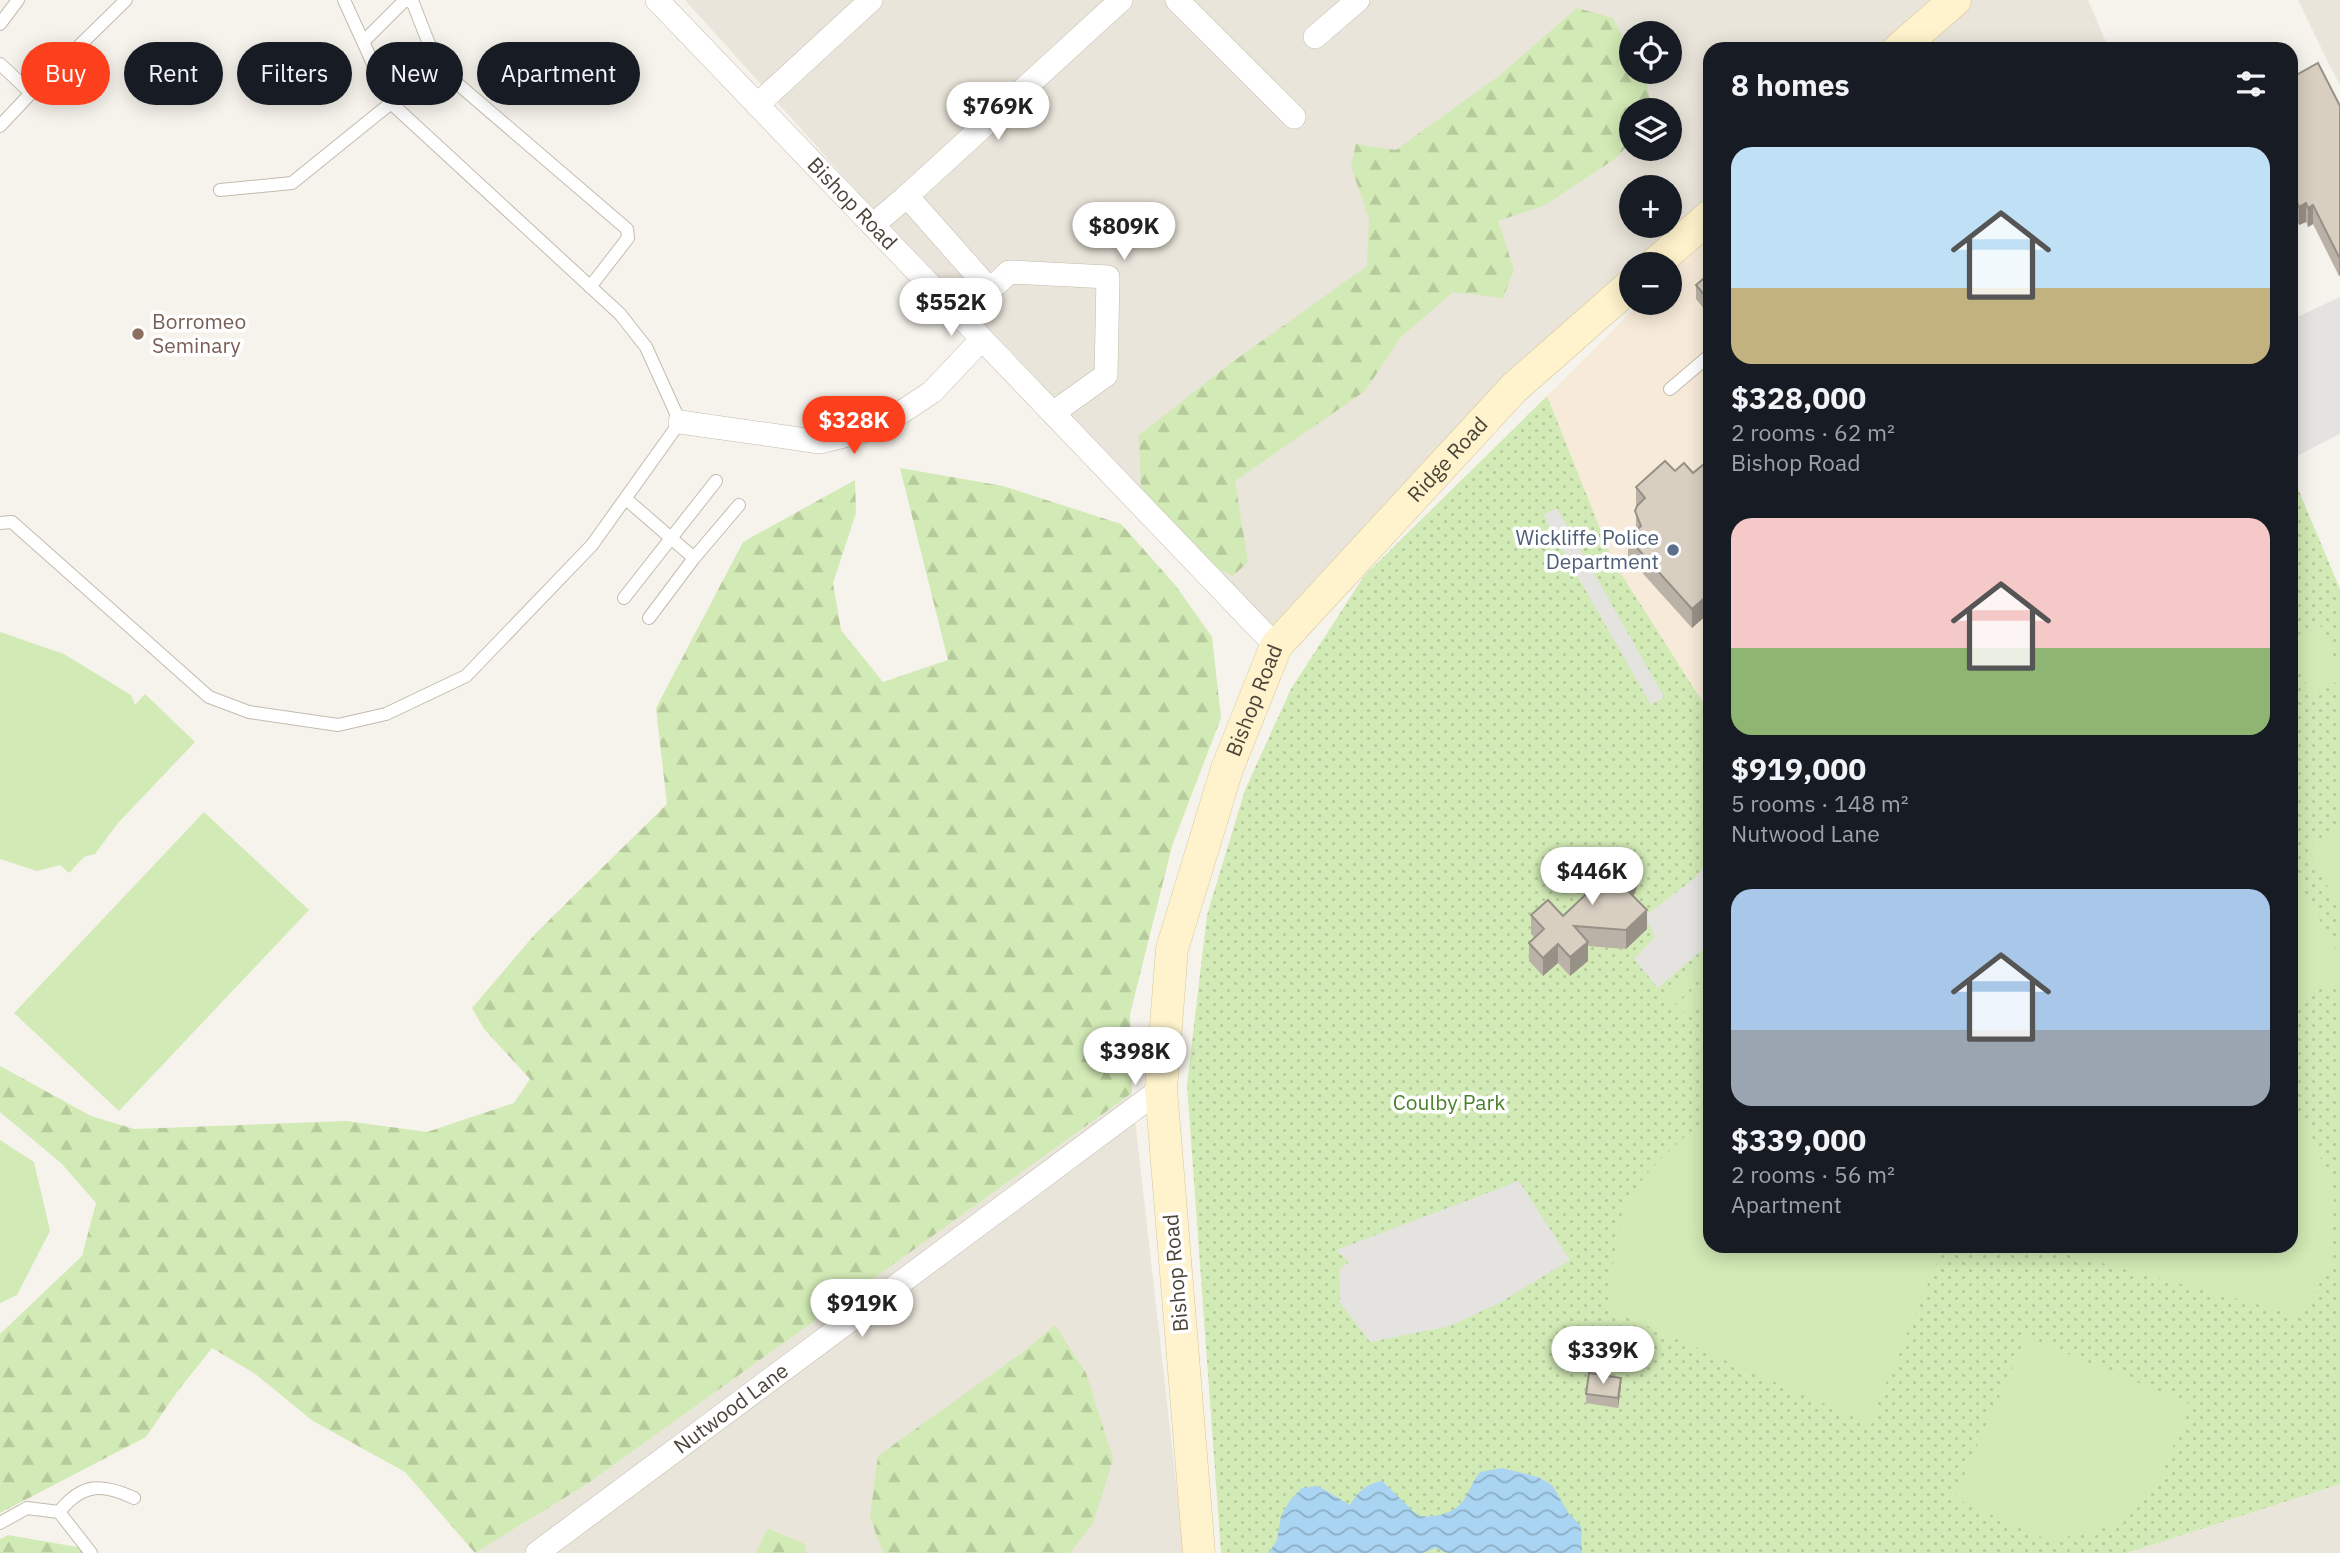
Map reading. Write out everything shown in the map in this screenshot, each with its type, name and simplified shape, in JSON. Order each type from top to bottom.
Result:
[{"type":"main road","points":[[1907,42],[1955,0]]},
{"type":"main road","points":[[1669,252],[1703,222]]},
{"type":"main road","name":"Ridge Road","points":[[1276,646],[1514,388],[1619,296]]},
{"type":"main road","name":"Bishop Road","points":[[1199,1553],[1161,1089],[1172,949],[1227,769],[1276,646]]},
{"type":"street","name":"Bishop Road","points":[[657,0],[1276,646]]},
{"type":"street","points":[[757,105],[871,0]]},
{"type":"street","points":[[873,225],[1121,0]]},
{"type":"street","points":[[1177,0],[1294,117]]},
{"type":"street","points":[[1315,37],[1358,0]]},
{"type":"street","points":[[907,196],[990,290]]},
{"type":"street","points":[[961,317],[1009,272],[1108,277],[1106,375],[1054,414]]},
{"type":"street","points":[[680,422],[820,442],[879,427],[932,392],[982,339]]},
{"type":"street","name":"Nutwood Lane","points":[[537,1553],[1161,1089]]},
{"type":"lane","points":[[0,24],[18,0]]},
{"type":"lane","points":[[83,42],[126,0]]},
{"type":"lane","points":[[344,0],[366,46]]},
{"type":"lane","points":[[364,41],[405,0],[413,3],[438,67],[626,229],[628,238],[590,286]]},
{"type":"lane","points":[[0,64],[21,84]]},
{"type":"lane","points":[[0,127],[21,104]]},
{"type":"lane","points":[[220,190],[292,183],[389,105]]},
{"type":"lane","points":[[0,523],[12,522],[209,696],[249,712],[338,725],[387,714],[466,676],[592,545],[680,422],[646,347],[620,314],[393,105]]},
{"type":"lane","points":[[1670,389],[1703,361]]},
{"type":"lane","points":[[624,598],[716,481]]},
{"type":"lane","points":[[626,499],[694,558]]},
{"type":"lane","points":[[649,618],[694,558],[739,505]]},
{"type":"lane","points":[[59,1512],[70,1499],[89,1490],[110,1487],[134,1498]]},
{"type":"lane","points":[[0,1522],[27,1508],[59,1512],[91,1553]]},
{"type":"shaded area","points":[[685,0],[1942,0],[1895,42],[1703,42],[1703,213],[1682,232],[1682,175],[1619,175],[1619,238],[1675,238],[1659,252],[1619,252],[1619,289],[1274,637],[1219,569],[855,189]]},
{"type":"shaded area","points":[[1970,0],[2088,0],[2106,42],[1921,42]]},
{"type":"shaded area","points":[[2298,0],[2340,0],[2340,85],[2329,64]]},
{"type":"shaded area","points":[[1703,241],[1703,703],[1613,561],[1547,396],[1628,315],[1682,315],[1682,262]]},
{"type":"shaded area","points":[[2340,297],[2340,434],[2298,455],[2298,317]]},
{"type":"shaded area","points":[[1557,508],[1664,697],[1651,705],[1550,528],[1544,515]]},
{"type":"shaded area","points":[[1703,868],[1703,949],[1658,988],[1634,959],[1655,937],[1645,916],[1695,878]]},
{"type":"shaded area","points":[[1132,1093],[1184,1553],[1070,1553],[1093,1524],[1055,1325],[1023,1352],[870,1517],[883,1553],[807,1553],[805,1544],[769,1528],[756,1553],[475,1553],[587,1484]]},
{"type":"shaded area","points":[[1519,1181],[1570,1260],[1501,1302],[1450,1326],[1370,1342],[1340,1303],[1339,1269],[1349,1262],[1336,1250]]},
{"type":"shaded area","points":[[2340,1484],[2340,1553],[2127,1553]]},
{"type":"green space","points":[[1577,8],[1613,18],[1619,30],[1619,84],[1647,84],[1649,98],[1619,98],[1619,155],[1616,158],[1545,205],[1498,221],[1514,270],[1503,298],[1453,292],[1401,337],[1365,391],[1235,481],[1248,562],[1233,576],[1219,569],[1141,489],[1139,435],[1231,363],[1367,266],[1369,219],[1351,166],[1356,144],[1396,150],[1500,75]]},
{"type":"green space","name":"Coulby Park","points":[[1547,396],[1613,561],[1703,703],[1703,1253],[2298,1253],[2298,489],[2340,589],[2340,1484],[2127,1553],[1221,1553],[1187,1085],[1207,915],[1245,790],[1291,689],[1364,576]]},
{"type":"green space","points":[[900,468],[1003,486],[1121,524],[1176,586],[1212,637],[1221,718],[1172,846],[1130,1014],[1132,1093],[587,1484],[475,1553],[405,1472],[313,1421],[254,1373],[212,1348],[146,1437],[0,1513],[0,1334],[82,1256],[96,1203],[62,1164],[0,1112],[0,1066],[91,1116],[134,1129],[346,1121],[427,1132],[514,1103],[530,1079],[484,1029],[472,1008],[536,933],[667,804],[656,708],[743,542],[855,480],[856,513],[833,583],[841,630],[883,682],[948,660]]},
{"type":"green space","points":[[2320,625],[2340,672],[2340,681],[2310,693],[2298,664],[2298,635]]},
{"type":"green space","points":[[0,632],[64,654],[131,695],[135,705],[145,694],[195,742],[118,823],[95,854],[84,857],[69,873],[60,865],[37,871],[0,859]]},
{"type":"green space","points":[[204,812],[309,910],[119,1111],[14,1013]]},
{"type":"green space","points":[[2340,829],[2340,909],[2306,846]]},
{"type":"green space","points":[[2298,880],[2340,957],[2340,979],[2298,1000]]},
{"type":"green space","points":[[1703,958],[1703,974],[1668,1003],[1661,995]]},
{"type":"green space","points":[[1703,980],[1703,996],[1680,1016],[1672,1008]]},
{"type":"green space","points":[[2298,1113],[2306,1121],[2334,1191],[2332,1261],[2301,1316],[2064,1253],[2298,1253]]},
{"type":"green space","points":[[1703,1121],[1703,1253],[1941,1253],[1869,1423],[1608,1309],[1614,1257],[1626,1207],[1632,1194],[1663,1157]]},
{"type":"green space","points":[[0,1140],[34,1162],[50,1231],[17,1295],[0,1303]]},
{"type":"green space","points":[[1055,1325],[1086,1373],[1113,1459],[1093,1524],[1070,1553],[883,1553],[870,1517],[878,1456],[1023,1352]]},
{"type":"green space","points":[[2026,1337],[2190,1404],[2162,1474],[2123,1523],[2050,1541],[1954,1498]]},
{"type":"green space","points":[[768,1528],[805,1544],[807,1553],[756,1553]]},
{"type":"green space","points":[[8,1535],[83,1548],[86,1553],[0,1553],[0,1539]]},
{"type":"water","points":[[1502,1468],[1538,1477],[1552,1485],[1569,1514],[1581,1526],[1582,1553],[1447,1553],[1435,1548],[1423,1553],[1269,1553],[1277,1540],[1281,1516],[1291,1499],[1302,1488],[1318,1486],[1350,1505],[1363,1489],[1382,1481],[1418,1516],[1431,1516],[1456,1508],[1480,1472]]},
{"type":"building","points":[[2318,63],[2340,106],[2340,257],[2313,205],[2308,208],[2306,203],[2299,207],[2298,205],[2298,74]]},
{"type":"building","points":[[1703,279],[1703,294],[1696,285]]},
{"type":"building","name":"Wickliffe Police Department","points":[[1665,461],[1675,471],[1684,463],[1693,473],[1703,465],[1703,599],[1692,609],[1628,538],[1641,526],[1635,511],[1645,498],[1636,487]]},
{"type":"building","points":[[1602,849],[1612,859],[1625,854],[1631,855],[1638,866],[1632,880],[1634,883],[1627,890],[1647,910],[1626,930],[1574,926],[1588,942],[1570,957],[1558,944],[1543,958],[1529,943],[1544,929],[1531,915],[1548,900],[1563,916],[1601,880],[1586,864]]},
{"type":"building","points":[[1589,1373],[1621,1378],[1618,1398],[1586,1394]]},
{"type":"place","name":"Borromeo Seminary","points":[[138,334]]},
{"type":"place","name":"Wickliffe Police Department","points":[[1673,550]]}]
